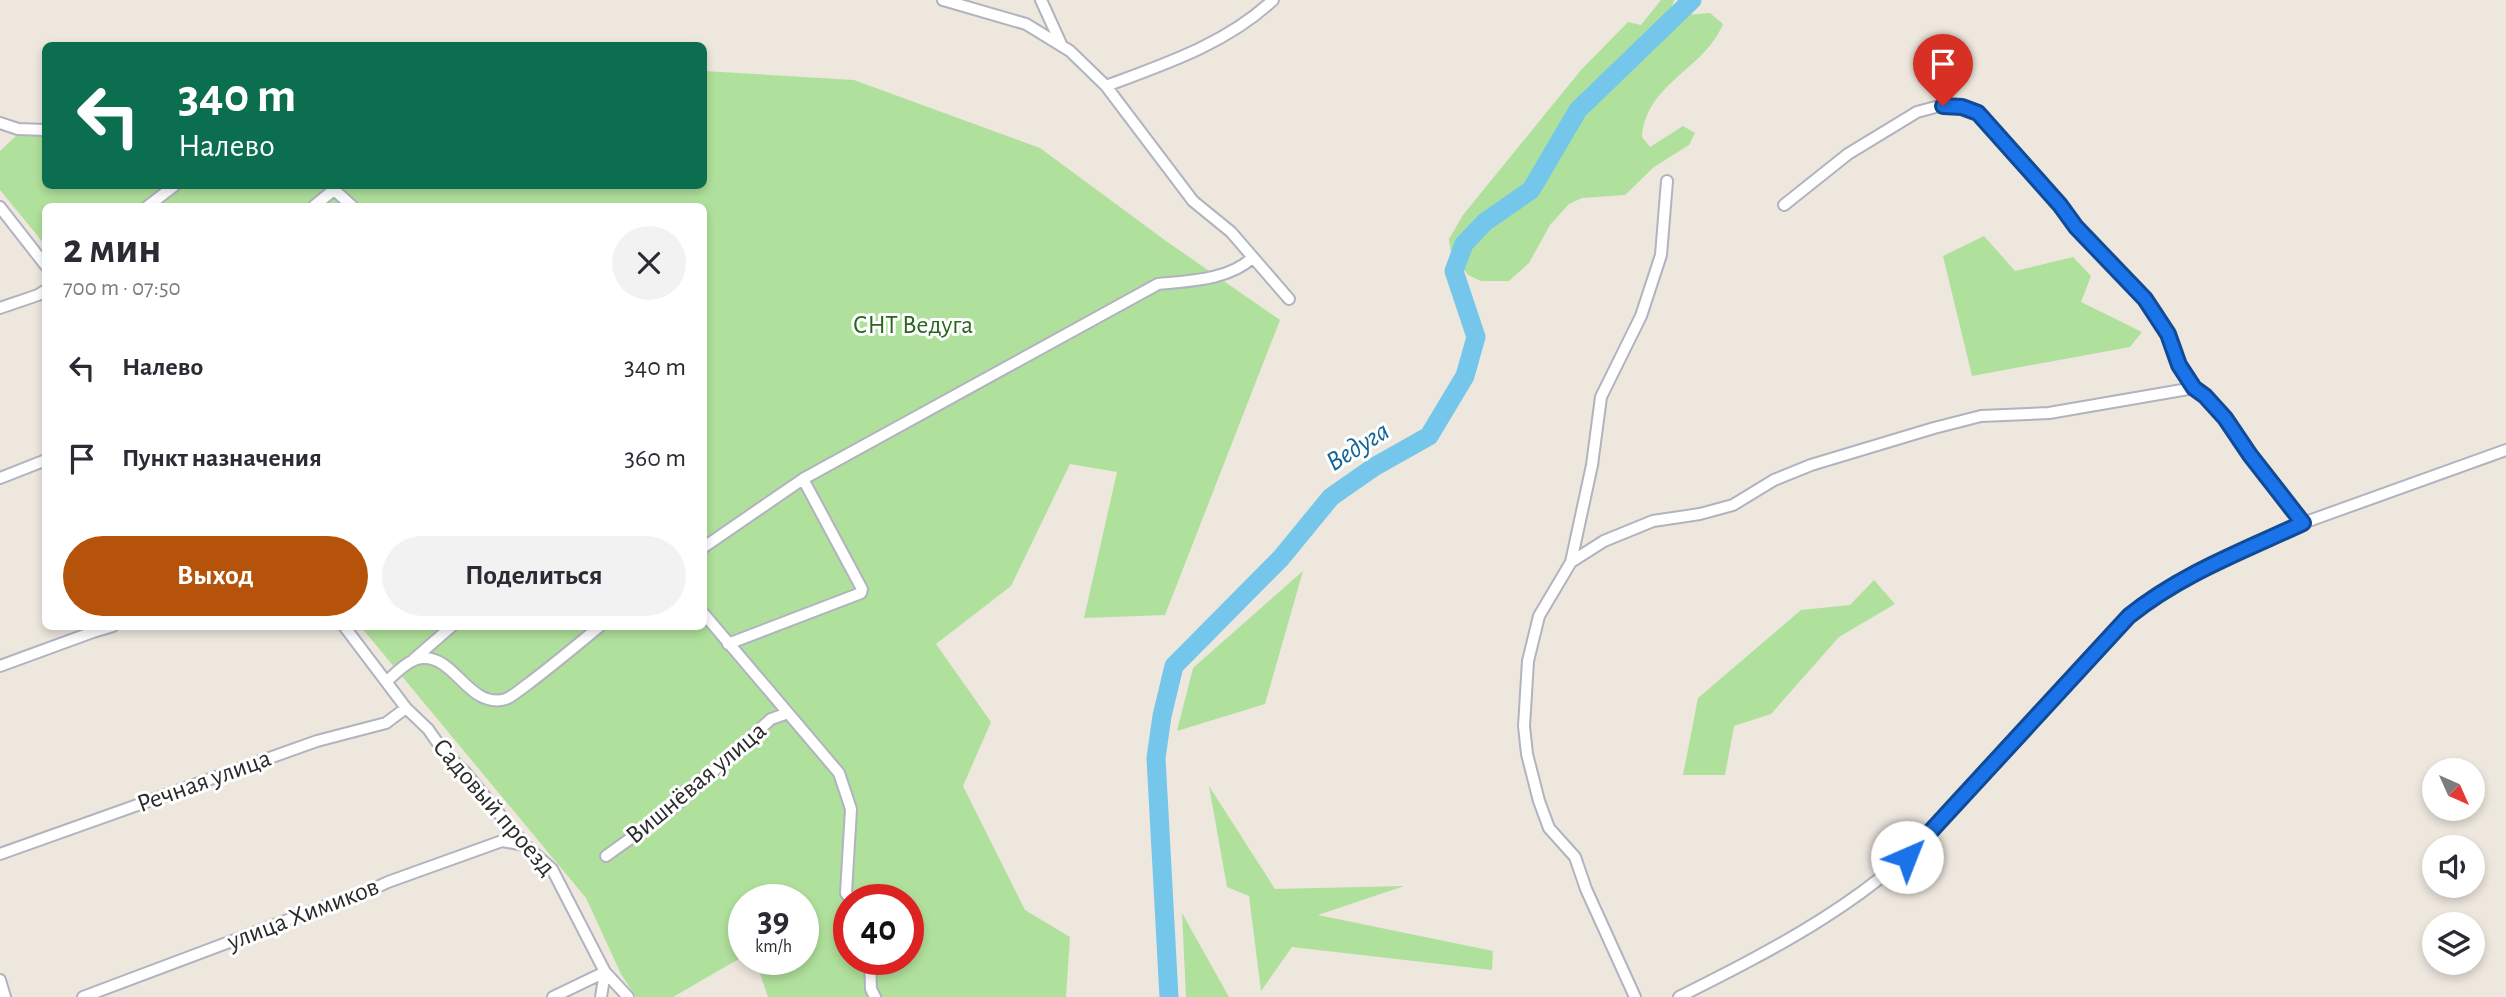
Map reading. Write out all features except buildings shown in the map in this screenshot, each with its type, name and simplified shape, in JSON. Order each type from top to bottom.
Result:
[{"type":"street","points":[[1041,0],[1063,46]]},
{"type":"street","points":[[1106,86],[1174,61],[1220,38],[1260,12],[1273,0]]},
{"type":"street","points":[[948,1],[1026,24],[1063,46],[1106,86],[1193,201],[1231,232],[1289,299]]},
{"type":"street","points":[[1784,205],[1848,154],[1917,112],[1943,106],[1962,107],[1978,113],[2060,205],[2076,227],[2145,299],[2168,334],[2179,365],[2194,388],[2225,418],[2303,523]]},
{"type":"street","points":[[0,123],[18,129],[42,130]]},
{"type":"street","points":[[1634,997],[1586,889],[1575,857],[1549,828],[1527,754],[1524,726],[1528,661],[1539,616],[1571,562],[1592,465],[1601,397],[1640,316],[1661,255],[1667,181]]},
{"type":"street","points":[[152,203],[170,189]]},
{"type":"street","points":[[317,203],[331,189]]},
{"type":"street","points":[[335,189],[349,203]]},
{"type":"street","points":[[0,207],[42,261]]},
{"type":"street","points":[[707,545],[803,479],[1158,284],[1196,281],[1242,267],[1252,258]]},
{"type":"street","points":[[0,307],[42,292]]},
{"type":"street","points":[[1571,562],[1604,541],[1653,521],[1700,514],[1733,505],[1774,480],[1811,465],[1934,428],[1981,416],[2049,413],[2194,388]]},
{"type":"street","points":[[1679,997],[1774,948],[1815,923],[1907,857],[2107,638],[2148,601],[2206,567],[2303,523],[2506,450]]},
{"type":"street","points":[[0,478],[42,462]]},
{"type":"street","points":[[728,644],[861,593],[862,589],[803,479]]},
{"type":"street","points":[[707,618],[839,773],[851,809],[847,884]]},
{"type":"street","points":[[0,666],[100,630]]},
{"type":"street","name":"Садовый проезд","points":[[347,630],[406,708],[428,729],[444,752],[464,771],[525,845],[552,869],[605,972],[628,997]]},
{"type":"street","points":[[387,681],[447,630]]},
{"type":"street","points":[[410,662],[422,658],[442,661],[470,689],[489,699],[505,699],[595,630]]},
{"type":"street","name":"Речная улица","points":[[0,854],[317,741],[386,723],[406,708]]},
{"type":"street","name":"Вишнёвая улица","points":[[606,856],[673,808],[771,719],[788,713]]},
{"type":"street","name":"улица Химиков","points":[[83,997],[502,841],[525,845]]},
{"type":"street","points":[[553,997],[605,972]]},
{"type":"street","points":[[601,997],[605,972]]},
{"type":"street","points":[[871,975],[874,997]]},
{"type":"street","points":[[0,980],[5,997]]},
{"type":"green space","points":[[1661,0],[1674,0],[1671,10],[1684,15],[1710,13],[1723,24],[1703,53],[1664,90],[1646,119],[1642,137],[1650,147],[1683,126],[1695,133],[1689,145],[1654,167],[1625,195],[1582,198],[1569,204],[1550,225],[1529,263],[1509,281],[1481,281],[1468,275],[1451,253],[1449,239],[1463,215],[1581,70],[1628,22],[1641,25]]},
{"type":"green space","name":"СНТ Ведуга","points":[[707,71],[854,80],[1040,148],[1166,241],[1280,320],[1165,615],[1084,618],[1117,472],[1070,464],[1011,586],[936,644],[991,722],[963,786],[1025,910],[1070,937],[1066,997],[768,997],[760,975],[819,975],[819,884],[728,884],[728,965],[673,997],[636,997],[621,974],[586,898],[363,630],[707,630],[707,203],[42,203],[42,241],[0,190],[0,151],[17,135],[42,134],[42,189],[707,189]]},
{"type":"green space","points":[[1984,236],[2015,271],[2073,257],[2091,276],[2081,302],[2142,332],[2130,347],[1972,376],[1943,256]]},
{"type":"green space","points":[[1303,571],[1265,704],[1177,731],[1193,668]]},
{"type":"green space","points":[[1874,580],[1895,604],[1839,637],[1771,714],[1734,726],[1725,775],[1683,775],[1698,698],[1801,610],[1850,605]]},
{"type":"green space","points":[[1209,786],[1275,889],[1404,886],[1318,915],[1493,951],[1492,970],[1292,947],[1261,991],[1249,896],[1227,887]]},
{"type":"green space","points":[[1182,913],[1229,997],[1186,997]]},
{"type":"waterway","name":"Ведуга","points":[[1169,997],[1156,758],[1162,716],[1174,666],[1281,558],[1331,497],[1374,467],[1429,436],[1465,376],[1476,337],[1454,271],[1464,244],[1485,222],[1531,190],[1578,110],[1692,0]]},
{"type":"route","points":[[1907,857],[2129,616],[2178,581],[2303,523],[2217,408],[2194,388],[2179,365],[2168,334],[2145,299],[2076,227],[2060,205],[1978,113],[1962,107],[1943,106]]}]
